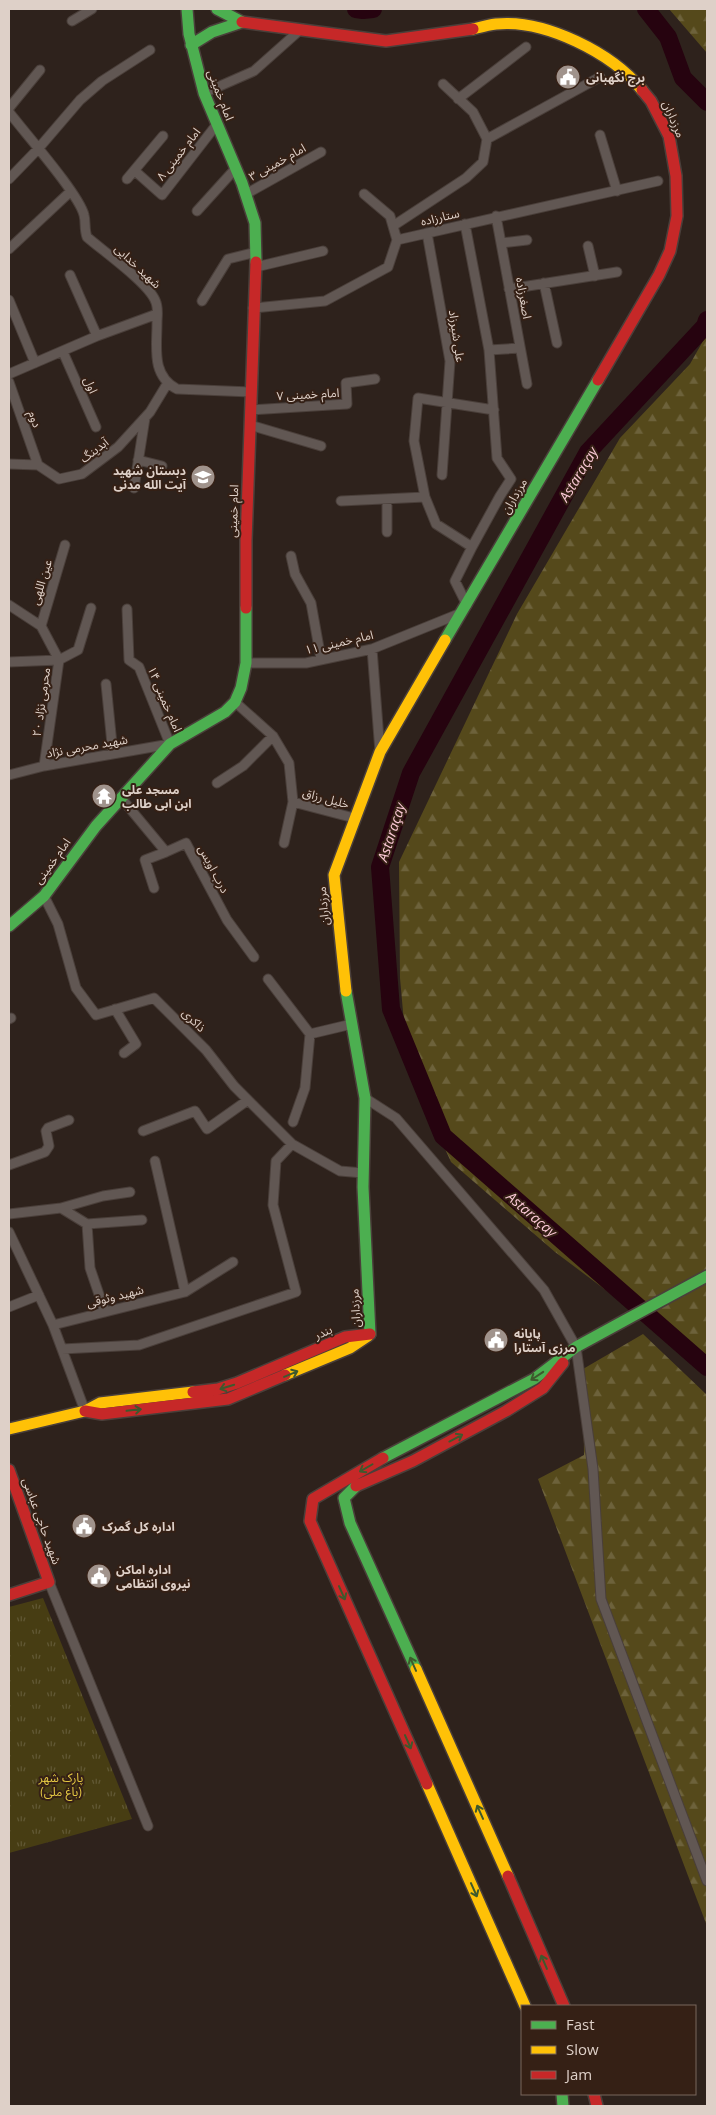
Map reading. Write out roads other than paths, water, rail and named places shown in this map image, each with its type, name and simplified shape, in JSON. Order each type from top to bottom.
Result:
[{"type":"main road","name":"امام خمینی","points":[[9,926],[44,896],[80,845],[170,744],[225,712],[235,702],[242,688],[246,662],[246,542],[253,308],[256,267],[254,223],[236,168],[204,93],[191,46],[187,9]]},
{"type":"main road","name":"مرزداران","points":[[217,9],[242,22],[386,41],[446,34],[497,24],[530,26],[568,38],[598,52],[629,74],[651,101],[669,136],[676,176],[677,216],[670,252],[659,274],[380,752],[334,875],[342,976],[365,1098],[363,1173],[370,1334]]},
{"type":"main road","name":"مرزداران","points":[[191,46],[212,32],[242,22]]},
{"type":"main road","points":[[525,2005],[310,1521],[313,1499],[408,1444],[534,1379],[576,1347],[704,1278]]},
{"type":"main road","name":"بندر","points":[[9,1429],[85,1411],[102,1414],[228,1399],[350,1348],[370,1334]]},
{"type":"main road","points":[[564,2005],[482,1817],[350,1524],[344,1498],[356,1486],[413,1461],[506,1411],[543,1388],[576,1347]]},
{"type":"main road","name":"شهید حاجی عباسی","points":[[9,1470],[50,1582]]},
{"type":"main road","points":[[9,1594],[50,1582]]},
{"type":"street","points":[[72,21],[92,9]]},
{"type":"street","points":[[204,93],[254,71],[300,30]]},
{"type":"street","points":[[458,98],[526,47]]},
{"type":"street","points":[[9,179],[38,149],[80,100],[102,81],[150,50]]},
{"type":"street","points":[[9,110],[40,70]]},
{"type":"street","points":[[487,139],[600,77]]},
{"type":"street","points":[[393,226],[472,172],[483,162],[487,139],[473,112],[443,84]]},
{"type":"street","name":"شهید خدایی","points":[[9,110],[71,191],[84,214],[83,228],[87,237],[145,287],[155,299],[157,314],[156,351],[159,370],[167,384]]},
{"type":"street","name":"امام خمینی ۸","points":[[135,171],[162,195],[217,124]]},
{"type":"street","points":[[600,135],[618,191]]},
{"type":"street","points":[[127,179],[163,136]]},
{"type":"street","name":"امام خمینی ۳","points":[[246,194],[321,152]]},
{"type":"street","points":[[197,211],[236,168]]},
{"type":"street","name":"ستارزاده","points":[[397,240],[496,216],[658,181]]},
{"type":"street","points":[[9,249],[71,191]]},
{"type":"street","points":[[253,308],[325,301],[388,268],[397,240],[390,216],[364,194]]},
{"type":"street","name":"اصغرزاده","points":[[496,216],[527,384]]},
{"type":"street","points":[[464,224],[489,350],[497,458],[511,479],[455,581],[464,609]]},
{"type":"street","name":"علی شیرزاد","points":[[427,233],[450,361],[442,475]]},
{"type":"street","points":[[501,243],[527,240]]},
{"type":"street","points":[[588,246],[595,276]]},
{"type":"street","points":[[256,267],[323,250]]},
{"type":"street","points":[[202,301],[228,259],[256,252]]},
{"type":"street","points":[[509,289],[617,272]]},
{"type":"street","points":[[70,275],[97,336]]},
{"type":"street","points":[[544,283],[557,342]]},
{"type":"street","points":[[9,300],[35,363]]},
{"type":"street","points":[[9,374],[97,336],[157,314]]},
{"type":"street","points":[[489,350],[520,348]]},
{"type":"street","name":"اول","points":[[63,352],[96,427]]},
{"type":"street","name":"امام خمینی ۷","points":[[251,410],[346,404],[346,383],[375,379]]},
{"type":"street","name":"دوم","points":[[9,382],[38,465]]},
{"type":"street","points":[[167,384],[177,389],[251,392]]},
{"type":"street","name":"آبدینگ","points":[[38,465],[58,480],[82,474],[118,447],[145,418],[167,384]]},
{"type":"street","points":[[472,547],[436,524],[425,497],[414,441],[418,398],[494,410]]},
{"type":"street","points":[[134,488],[145,418]]},
{"type":"street","points":[[250,425],[321,446]]},
{"type":"street","points":[[138,460],[162,466]]},
{"type":"street","points":[[9,464],[38,465]]},
{"type":"street","points":[[341,501],[425,497]]},
{"type":"street","points":[[386,532],[387,500]]},
{"type":"street","name":"عین اللهی","points":[[41,626],[65,545]]},
{"type":"street","points":[[290,556],[295,574],[311,603],[321,659]]},
{"type":"street","name":"محرمی نژاد ۲۰","points":[[9,604],[41,626],[60,660],[44,766]]},
{"type":"street","points":[[9,662],[60,660],[78,650],[90,608]]},
{"type":"street","name":"امام خمینی ۱۴","points":[[127,609],[129,660],[139,667],[170,744]]},
{"type":"street","name":"امام خمینی ۱۱","points":[[246,662],[306,663],[372,649],[464,609]]},
{"type":"street","points":[[372,649],[380,752]]},
{"type":"street","points":[[106,684],[113,754]]},
{"type":"street","name":"خلیل رزاق","points":[[235,702],[273,736],[289,764],[293,802],[354,818]]},
{"type":"street","points":[[217,783],[243,766],[273,736]]},
{"type":"street","name":"شهید محرمی نژاد","points":[[9,776],[44,766],[170,744]]},
{"type":"street","points":[[122,799],[166,852],[145,860],[154,888]]},
{"type":"street","points":[[284,843],[293,802]]},
{"type":"street","name":"درب اویس","points":[[166,852],[186,843],[227,920],[254,957]]},
{"type":"street","name":"ذاکری","points":[[44,896],[58,924],[76,988],[96,1015],[154,998],[206,1050],[234,1086],[292,1144],[340,1171],[363,1173]]},
{"type":"street","points":[[268,979],[310,1034],[305,1088],[293,1122]]},
{"type":"street","points":[[115,1009],[136,1044],[124,1053]]},
{"type":"street","points":[[310,1034],[352,1024]]},
{"type":"street","points":[[365,1098],[396,1118],[544,1290],[576,1347],[593,1468],[601,1599],[707,1880]]},
{"type":"street","points":[[143,1131],[195,1111],[207,1129],[248,1100]]},
{"type":"street","points":[[9,1165],[45,1152],[49,1146],[46,1131],[48,1128],[69,1120]]},
{"type":"street","points":[[62,1349],[139,1345],[296,1292],[273,1205],[276,1161],[292,1144]]},
{"type":"street","points":[[155,1161],[184,1292]]},
{"type":"street","points":[[9,1214],[61,1208],[103,1196],[130,1192]]},
{"type":"street","points":[[61,1208],[87,1224],[142,1220]]},
{"type":"street","points":[[87,1224],[90,1268],[105,1312]]},
{"type":"street","points":[[9,1232],[53,1325],[85,1411]]},
{"type":"street","name":"شهید وثوقی","points":[[53,1325],[184,1292],[233,1262]]},
{"type":"street","points":[[9,1307],[39,1295]]},
{"type":"street","points":[[50,1582],[148,1826]]},
{"type":"waterway","name":"Astaraçay","points":[[356,9],[373,9]]},
{"type":"waterway","name":"Astaraçay","points":[[646,9],[668,37],[683,78],[707,102]]},
{"type":"waterway","name":"Astaraçay","points":[[707,320],[705,326],[588,452],[411,773],[380,867],[391,1009],[443,1136],[707,1367]]},
{"type":"place","name":"برج نگهبانی","points":[[568,77]]},
{"type":"place","name":"دبستان شهید آیت الله مدنی","points":[[203,477]]},
{"type":"place","name":"مسجد علی ابن ابی طالب","points":[[104,796]]},
{"type":"place","name":"پایانه مرزی آستارا","points":[[496,1340]]},
{"type":"place","name":"اداره کل گمرک","points":[[84,1526]]},
{"type":"place","name":"اداره اماکن نیروی انتظامی","points":[[99,1576]]},
{"type":"park label","name":"پارک شهر (باغ ملی)","points":[[61,1784]]}]
